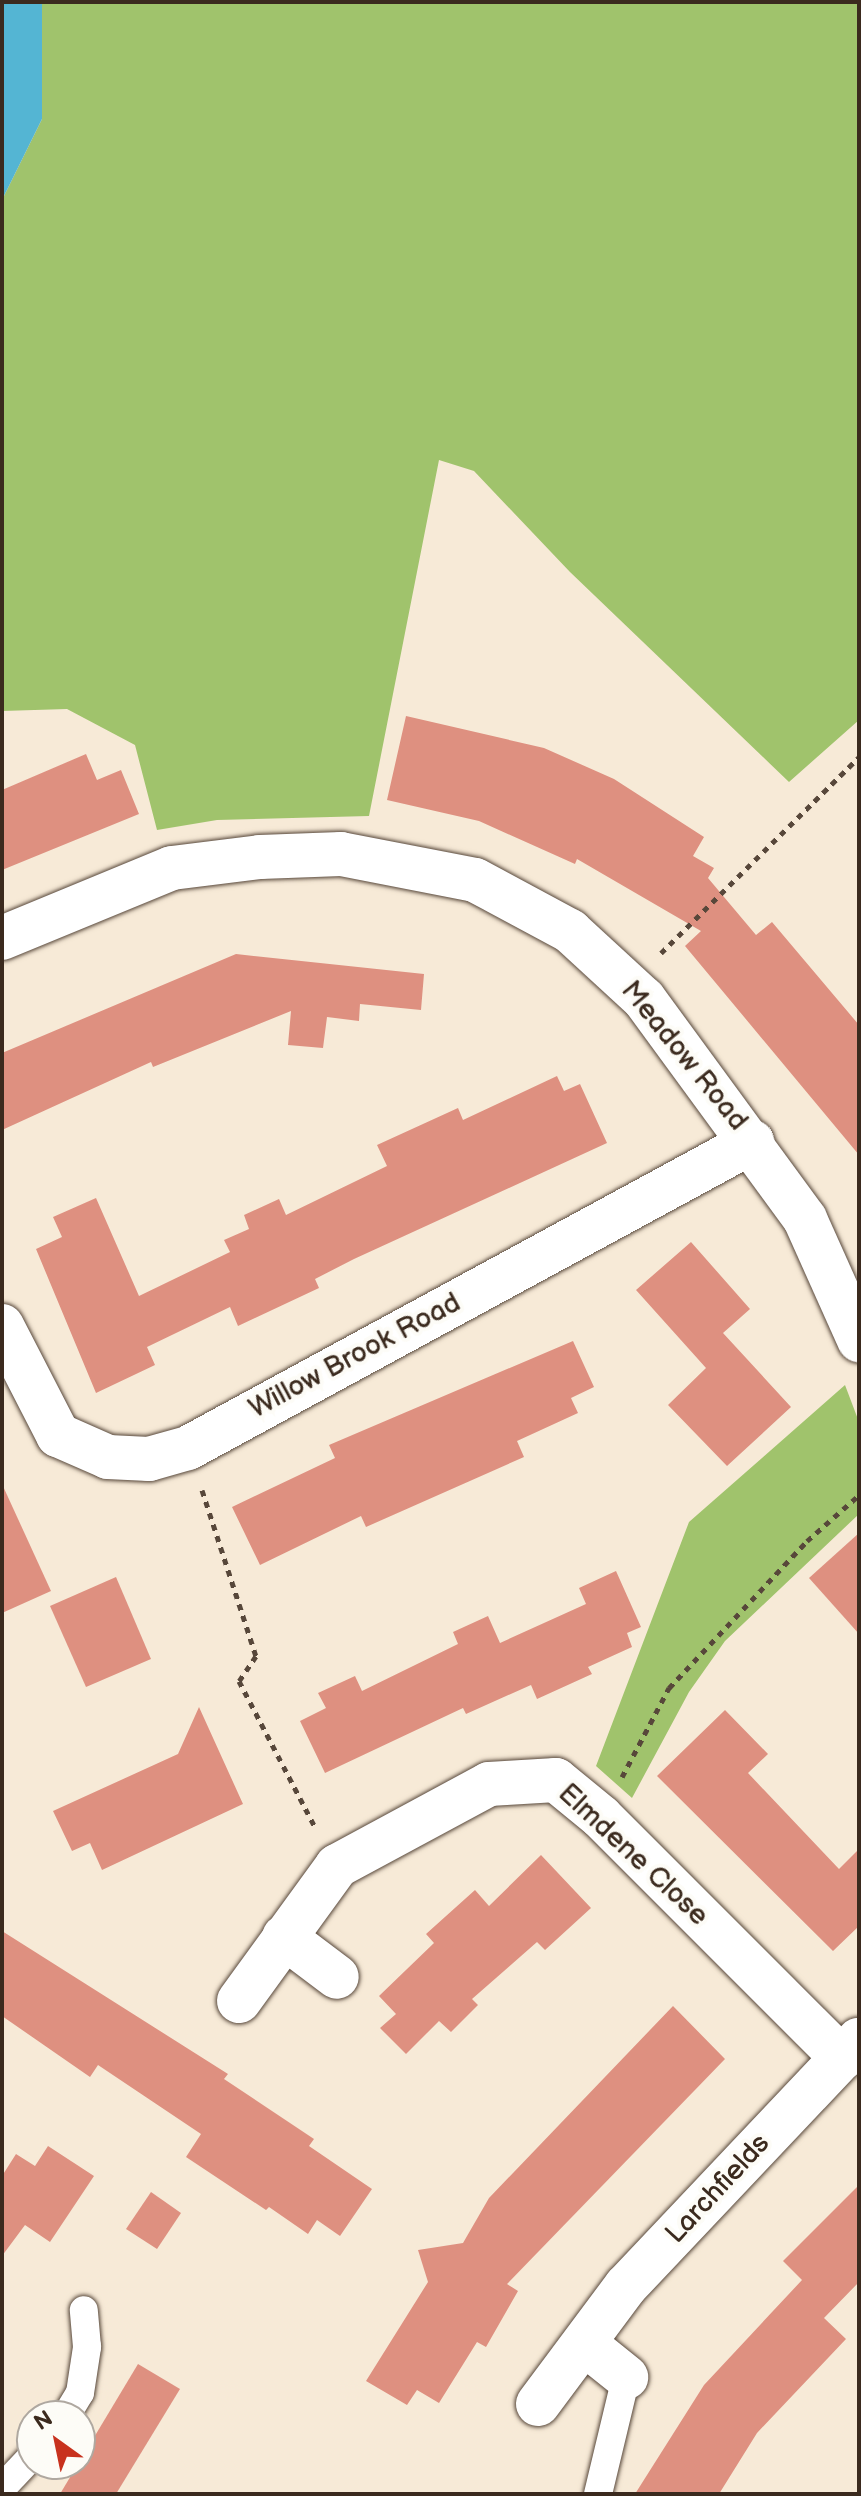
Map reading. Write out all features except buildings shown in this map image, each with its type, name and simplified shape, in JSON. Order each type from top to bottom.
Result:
[{"type":"street","name":"Meadow Road","points":[[2,938],[172,868],[341,854],[475,880],[570,931],[629,984],[752,1142],[805,1219],[859,1340]]},
{"type":"street","name":"Willow Brook Road","points":[[2,1326],[46,1418],[74,1446],[108,1457],[149,1459],[188,1448],[752,1142]]},
{"type":"street","name":"Elmdene Close","points":[[239,2001],[337,1866],[489,1784],[556,1780],[601,1817],[850,2049]]},
{"type":"street","points":[[284,1937],[337,1977]]},
{"type":"street","name":"Larchfields","points":[[538,2404],[626,2286],[850,2049]]},
{"type":"street","points":[[585,2344],[626,2377]]},
{"type":"lane","points":[[76,2400],[80,2393],[87,2347],[84,2310]]},
{"type":"lane","points":[[598,2494],[626,2377]]},
{"type":"lane","points":[[2,2488],[16,2473]]},
{"type":"path","points":[[629,984],[859,757]]},
{"type":"path","points":[[188,1448],[256,1656],[239,1681],[285,1778],[337,1866]]},
{"type":"path","points":[[601,1817],[669,1688],[807,1541],[859,1495]]},
{"type":"green space","points":[[42,2],[859,2],[859,720],[789,782],[570,572],[474,471],[439,460],[369,816],[217,820],[157,830],[135,745],[67,709],[2,711],[2,200],[42,119]]},
{"type":"green space","points":[[845,1385],[859,1422],[859,1514],[725,1641],[689,1692],[632,1798],[596,1766],[689,1522]]},
{"type":"water","points":[[2,2],[42,2],[42,119],[2,200]]}]
